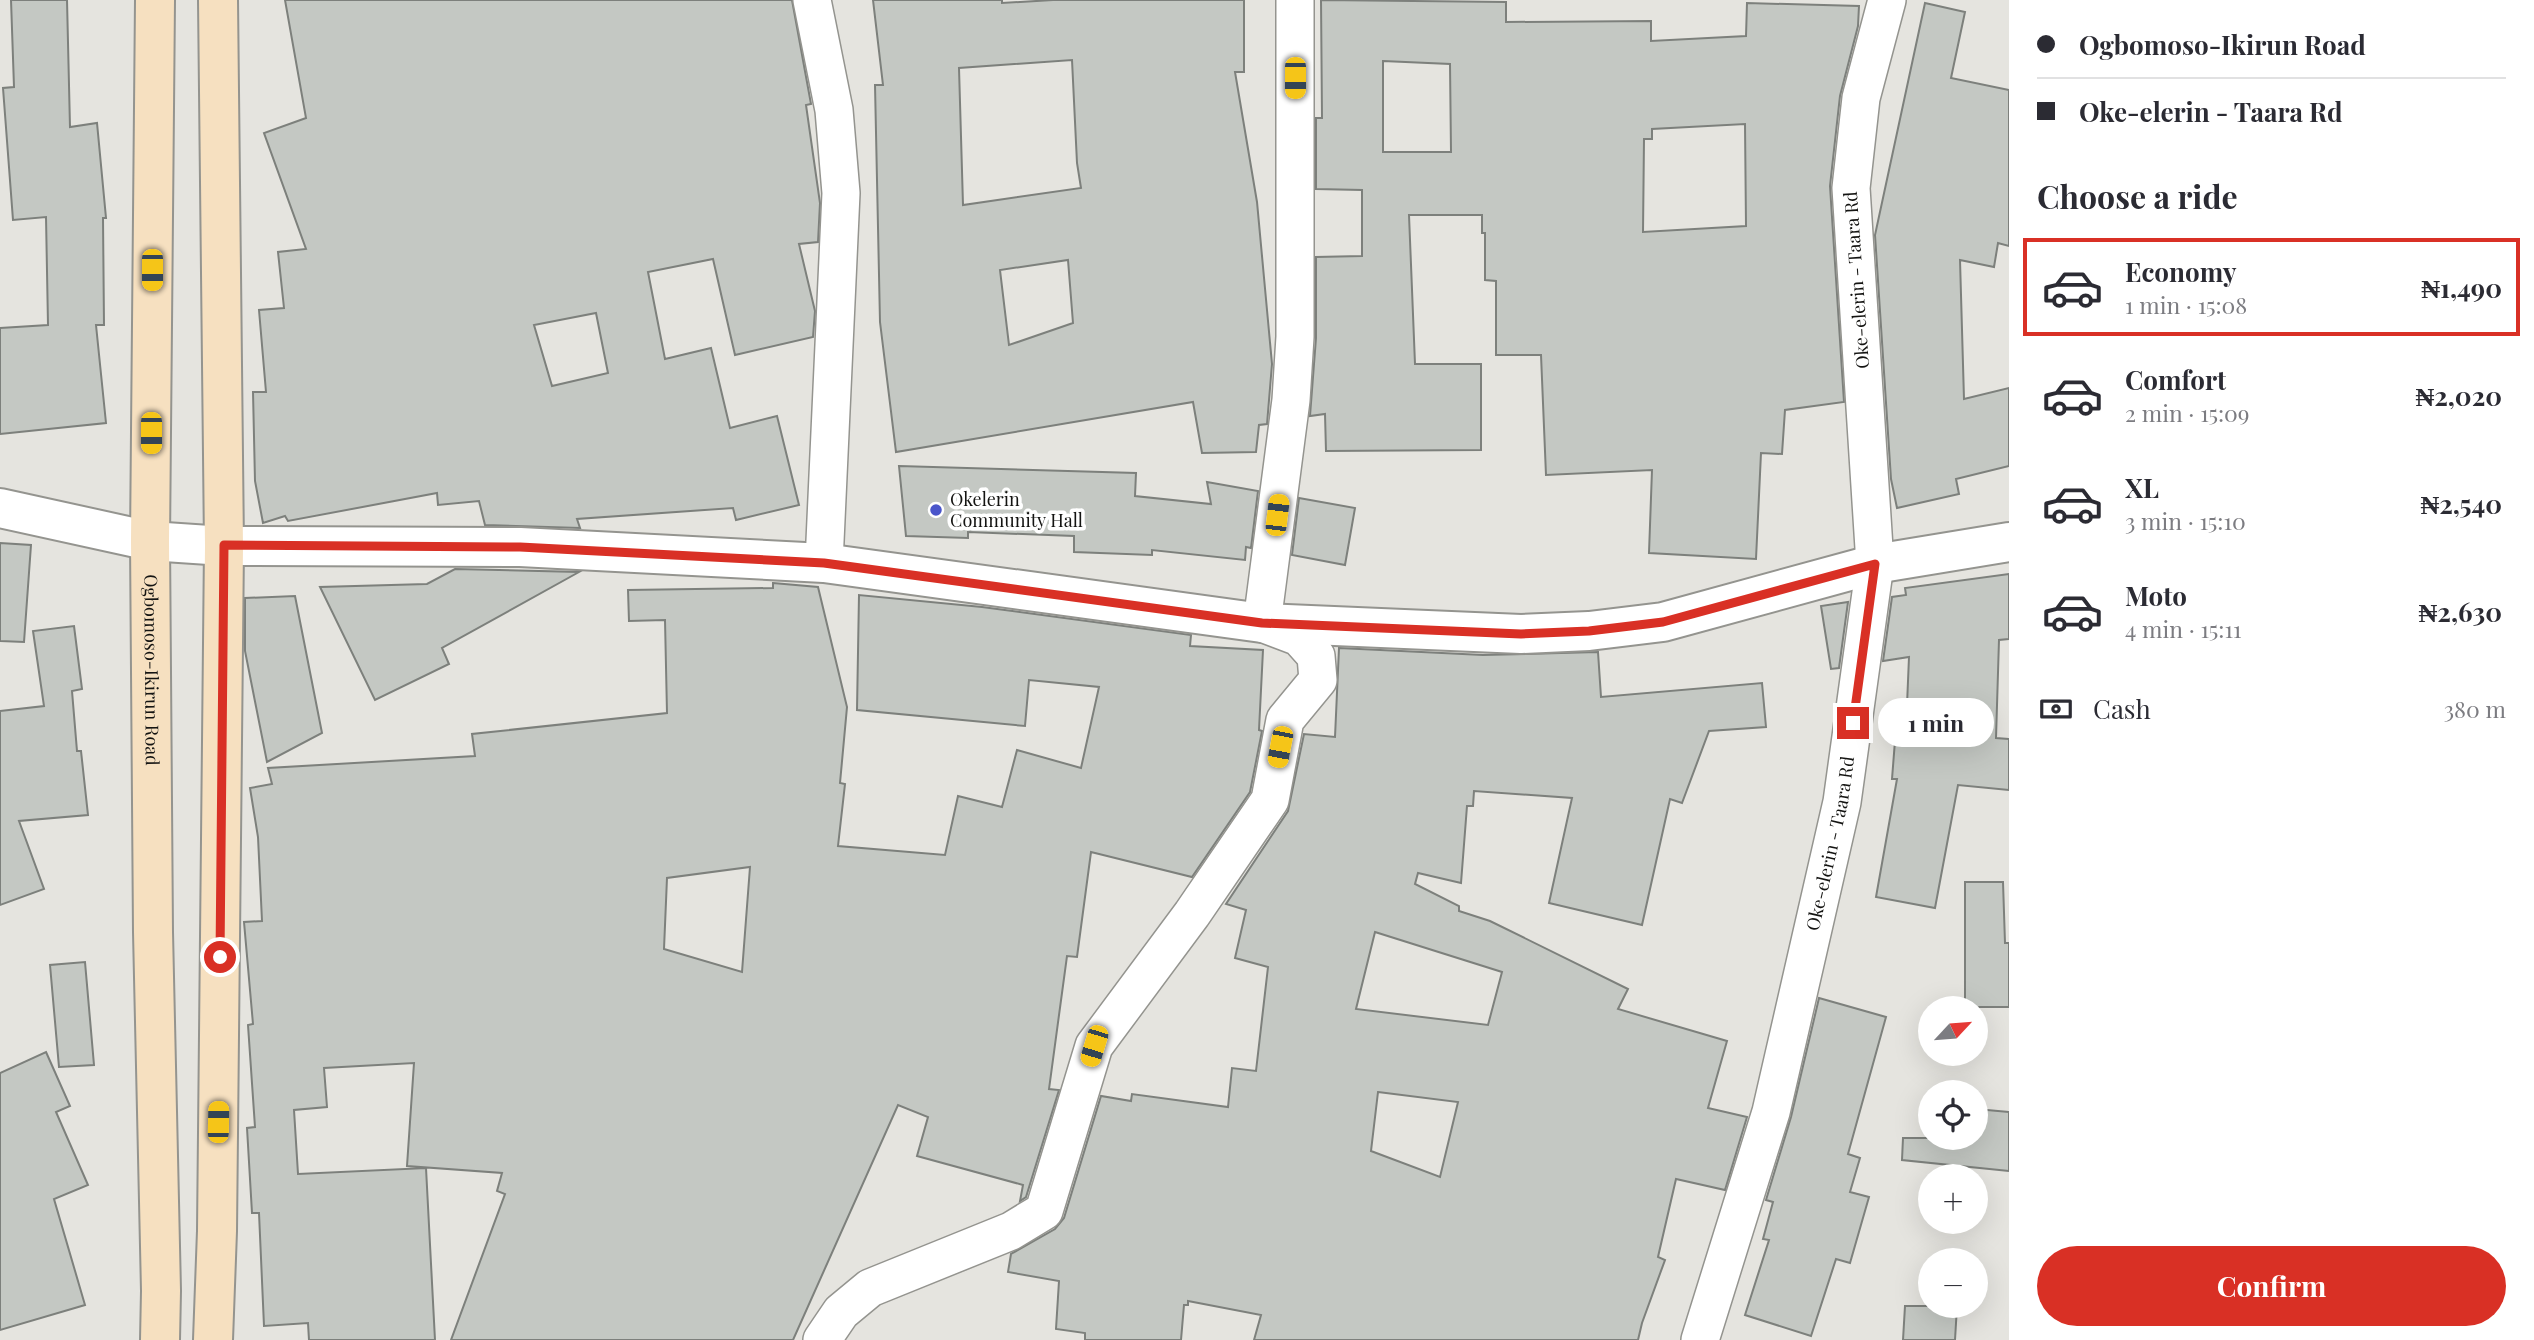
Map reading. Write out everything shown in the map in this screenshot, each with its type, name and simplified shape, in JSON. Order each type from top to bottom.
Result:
[{"type":"main road","name":"Ogbomoso-Ikirun Road","points":[[155,0],[150,541],[160,1340]]},
{"type":"main road","points":[[213,1340],[224,545],[218,0]]},
{"type":"street","points":[[812,0],[834,110],[841,193],[824,563]]},
{"type":"street","points":[[1262,623],[1292,400],[1295,0]]},
{"type":"street","name":"Oke-elerin - Taara Rd","points":[[1700,1340],[1771,1112],[1842,802],[1875,564],[1850,188],[1861,98],[1887,0]]},
{"type":"street","points":[[0,508],[150,541],[224,545],[520,547],[824,563],[1262,623],[1521,634],[1589,631],[1663,622],[1875,564],[2009,542]]},
{"type":"street","points":[[822,1340],[841,1312],[870,1288],[1011,1231],[1044,1211],[1094,1046],[1192,914],[1270,800],[1285,720],[1318,680],[1316,656],[1307,646],[1298,637],[1262,623]]},
{"type":"building","points":[[11,0],[67,0],[70,127],[97,123],[106,218],[103,218],[104,325],[96,325],[106,423],[0,434],[0,328],[48,325],[46,217],[13,220],[3,88],[14,87]]},
{"type":"building","points":[[285,0],[792,0],[811,104],[806,105],[820,203],[818,242],[799,244],[815,311],[813,337],[735,355],[713,259],[648,272],[665,359],[711,348],[730,428],[777,416],[799,505],[736,520],[733,508],[577,519],[580,528],[485,525],[479,501],[438,505],[437,493],[288,521],[285,516],[263,523],[255,481],[253,392],[266,392],[259,310],[284,308],[278,252],[306,249],[264,133],[306,118]],"holes":[[[596,313],[608,373],[552,386],[534,325]]]},
{"type":"building","points":[[873,0],[1002,0],[1002,3],[1053,0],[1244,0],[1244,72],[1235,72],[1257,202],[1272,364],[1267,424],[1259,425],[1256,452],[1202,453],[1193,402],[896,452],[880,322],[875,85],[883,85]],"holes":[[[1072,60],[1077,163],[1081,188],[963,205],[959,68]],[[1068,260],[1073,323],[1009,345],[1000,270]]]},
{"type":"building","points":[[1321,0],[1506,2],[1506,22],[1651,21],[1651,41],[1746,36],[1747,3],[1859,6],[1858,26],[1840,96],[1830,186],[1844,402],[1785,410],[1782,454],[1761,453],[1756,559],[1649,553],[1652,470],[1546,475],[1541,355],[1496,355],[1496,281],[1485,280],[1485,233],[1482,233],[1482,215],[1409,215],[1415,364],[1481,364],[1481,450],[1326,451],[1325,414],[1310,416],[1316,338],[1316,257],[1362,256],[1362,190],[1316,189],[1316,118],[1322,118]],"holes":[[[1383,61],[1450,64],[1451,152],[1383,152]],[[1745,124],[1746,226],[1643,232],[1644,139],[1652,139],[1652,129]]]},
{"type":"building","points":[[1925,3],[1965,12],[1951,78],[2009,90],[2009,246],[1998,243],[1994,267],[1960,260],[1964,399],[2009,388],[2009,466],[1956,479],[1959,494],[1897,508],[1891,479],[1875,235]]},
{"type":"building","points":[[899,466],[1136,473],[1135,496],[1211,504],[1207,482],[1258,491],[1251,548],[1246,547],[1245,560],[1152,550],[1152,555],[1074,552],[1074,536],[968,532],[968,538],[906,536]]},
{"type":"building","points":[[1299,498],[1355,508],[1345,565],[1292,555]]},
{"type":"building","points":[[0,543],[31,545],[24,642],[0,641]]},
{"type":"building","points":[[455,569],[579,572],[442,648],[449,664],[375,700],[320,587],[427,584]]},
{"type":"building","points":[[2009,574],[2009,639],[1999,640],[1996,738],[2009,739],[2009,790],[1958,785],[1935,908],[1876,897],[1897,779],[1892,779],[1896,728],[1906,729],[1909,657],[1883,661],[1892,597],[1906,595],[1905,588]]},
{"type":"building","points":[[773,583],[818,587],[847,707],[840,783],[845,784],[838,846],[945,855],[958,796],[1002,807],[1017,750],[1081,768],[1099,687],[1029,680],[1025,726],[857,710],[859,595],[982,607],[1191,635],[1190,646],[1263,650],[1259,730],[1262,731],[1250,792],[1192,877],[1091,852],[1077,957],[1067,956],[1049,1089],[1059,1090],[1026,1197],[1020,1201],[1023,1185],[917,1156],[928,1117],[898,1105],[793,1340],[451,1340],[505,1194],[497,1191],[502,1173],[407,1166],[414,1063],[324,1068],[327,1107],[294,1110],[298,1174],[426,1168],[435,1340],[309,1340],[308,1323],[264,1326],[259,1213],[252,1213],[247,1128],[255,1127],[248,1025],[253,1024],[244,922],[262,921],[258,837],[250,788],[272,784],[268,768],[475,756],[472,734],[667,713],[665,620],[629,621],[628,590],[773,588]],"holes":[[[750,867],[742,972],[664,949],[667,878]]]},
{"type":"building","points":[[295,596],[322,733],[267,762],[245,651],[245,598]]},
{"type":"building","points":[[1848,602],[1839,668],[1831,669],[1821,606]]},
{"type":"building","points":[[74,626],[82,689],[72,691],[77,751],[81,751],[88,815],[19,821],[44,889],[0,905],[0,711],[44,706],[33,631]]},
{"type":"building","points":[[1339,648],[1483,655],[1598,652],[1601,697],[1762,683],[1766,727],[1709,731],[1682,803],[1670,799],[1642,925],[1549,903],[1572,798],[1474,791],[1473,806],[1467,806],[1461,883],[1418,873],[1415,884],[1459,906],[1459,911],[1490,921],[1628,989],[1618,1009],[1727,1041],[1708,1108],[1747,1117],[1725,1190],[1676,1179],[1658,1257],[1665,1260],[1638,1340],[1254,1340],[1261,1315],[1188,1301],[1188,1305],[1184,1305],[1181,1340],[1085,1340],[1085,1333],[1056,1329],[1059,1281],[1008,1272],[1011,1254],[1055,1229],[1064,1218],[1101,1096],[1131,1101],[1132,1094],[1228,1107],[1232,1068],[1256,1071],[1268,967],[1235,958],[1246,910],[1226,904],[1288,811],[1304,734],[1335,737]],"holes":[[[1375,932],[1502,972],[1488,1025],[1356,1009]],[[1378,1092],[1458,1102],[1440,1177],[1371,1151]]]},
{"type":"building","points":[[1965,882],[2003,882],[2005,943],[2009,943],[2009,1007],[1988,1007],[1988,996],[1965,996]]},
{"type":"building","points":[[85,962],[94,1065],[59,1067],[50,965]]},
{"type":"building","points":[[1819,998],[1886,1017],[1848,1154],[1860,1158],[1850,1192],[1869,1197],[1850,1263],[1836,1259],[1811,1336],[1745,1315],[1769,1240],[1763,1239],[1773,1202],[1766,1200],[1791,1117]]},
{"type":"building","points":[[46,1052],[70,1106],[56,1112],[88,1185],[54,1199],[85,1305],[0,1330],[0,1073]]},
{"type":"building","points":[[1988,1110],[2009,1112],[2009,1171],[1988,1169],[1988,1164],[1941,1164],[1902,1160],[1903,1138],[1918,1138],[1918,1150],[1988,1150]]},
{"type":"building","points":[[1905,1306],[1918,1306],[1918,1318],[1956,1318],[1955,1340],[1903,1340]]},
{"type":"place","name":"Okelerin Community Hall","points":[[936,510]]},
{"type":"route","points":[[220,957],[224,545],[520,547],[824,563],[1262,623],[1521,634],[1589,631],[1663,622],[1875,564],[1853,723]]}]
